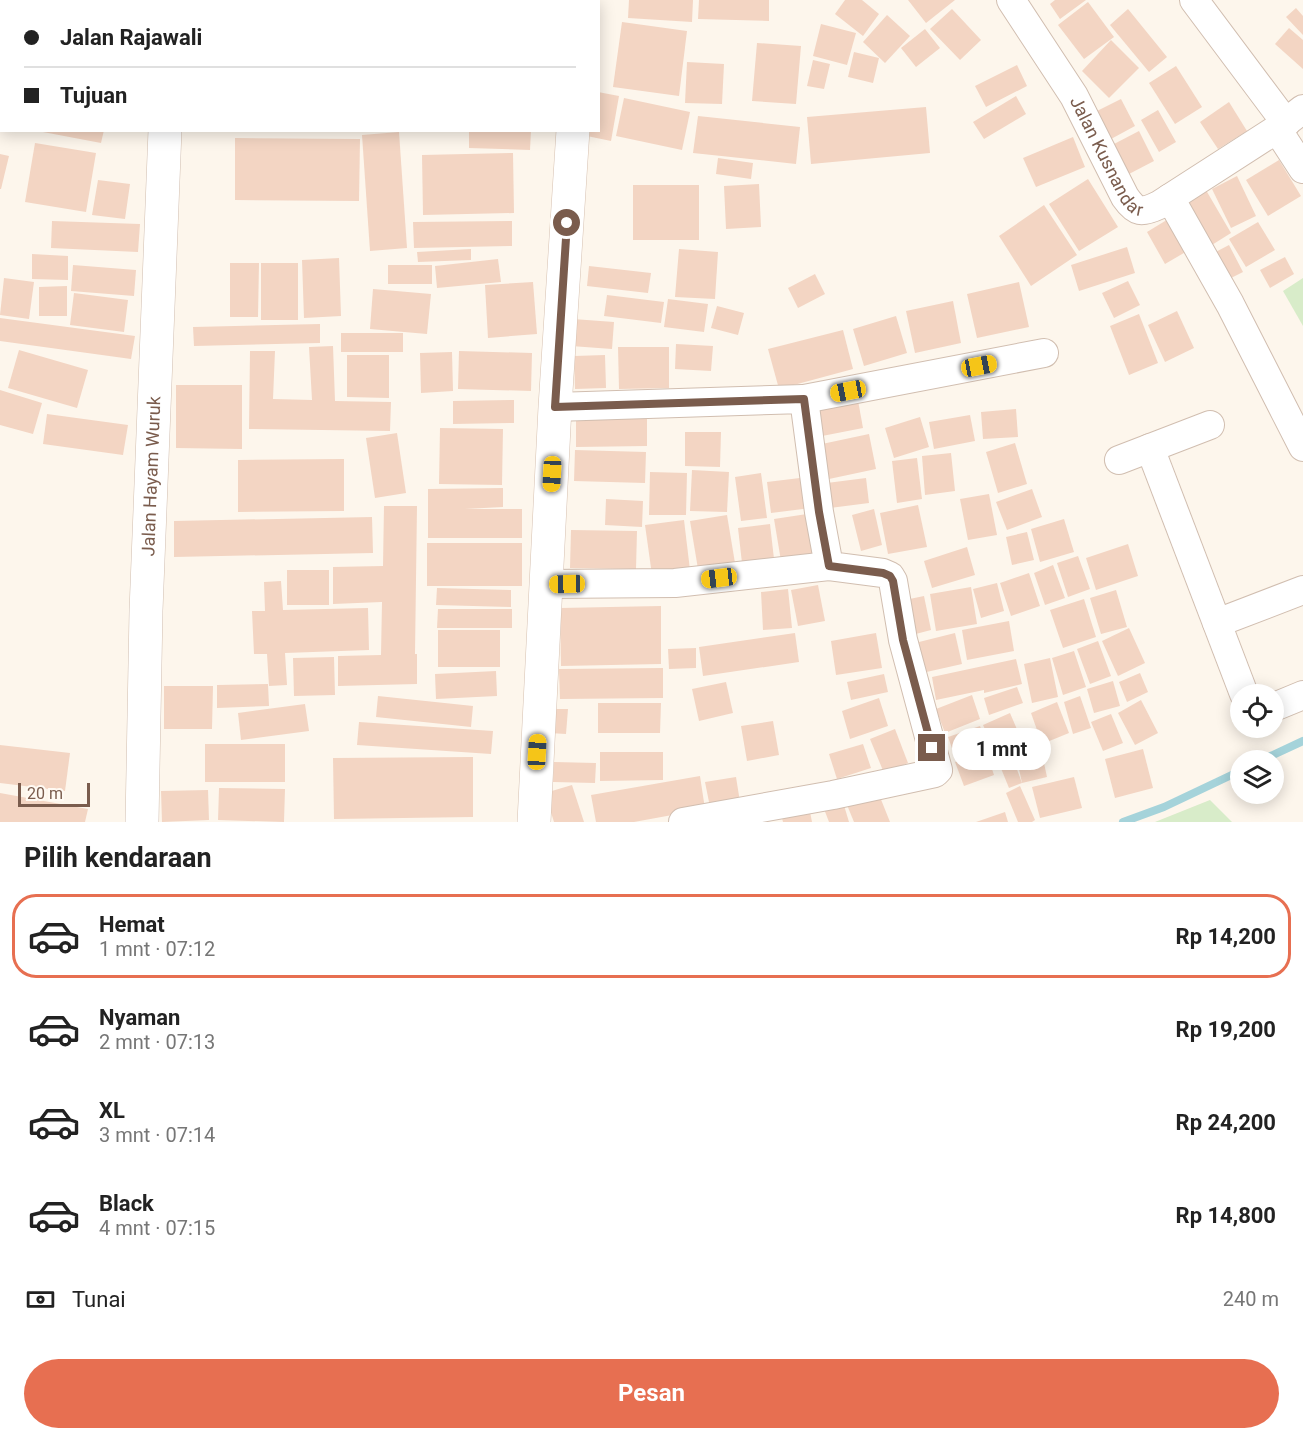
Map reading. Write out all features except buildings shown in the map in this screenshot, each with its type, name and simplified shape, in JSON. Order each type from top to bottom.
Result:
[{"type":"main road","name":"Jalan Hayam Wuruk","points":[[142,822],[146,611],[165,132]]},
{"type":"main road","points":[[534,822],[555,407],[573,132]]},
{"type":"street","name":"Jalan Kusnandar","points":[[1011,0],[1074,96],[1131,205],[1137,210],[1150,210],[1289,120]]},
{"type":"street","points":[[1194,0],[1289,120],[1303,169]]},
{"type":"street","points":[[1170,198],[1230,304],[1303,447]]},
{"type":"street","points":[[555,407],[804,399],[1044,353]]},
{"type":"street","points":[[804,399],[819,512],[829,566]]},
{"type":"street","points":[[1119,460],[1210,424]]},
{"type":"street","points":[[1150,448],[1241,684]]},
{"type":"street","points":[[546,584],[675,583],[829,566],[883,573],[890,576],[893,581],[903,640],[938,770],[931,775],[898,782],[683,822]]},
{"type":"street","points":[[1217,623],[1303,590]]},
{"type":"street","points":[[1284,703],[1303,695]]},
{"type":"green space","points":[[1303,278],[1303,326],[1283,291]]},
{"type":"green space","points":[[1210,800],[1232,822],[1155,822]]},
{"type":"waterway","points":[[1284,750],[1303,741]]},
{"type":"waterway","points":[[1123,822],[1164,807],[1230,776]]},
{"type":"route","points":[[567,223],[555,407],[804,399],[819,512],[829,566],[883,573],[890,576],[893,581],[903,640],[932,748]]}]
